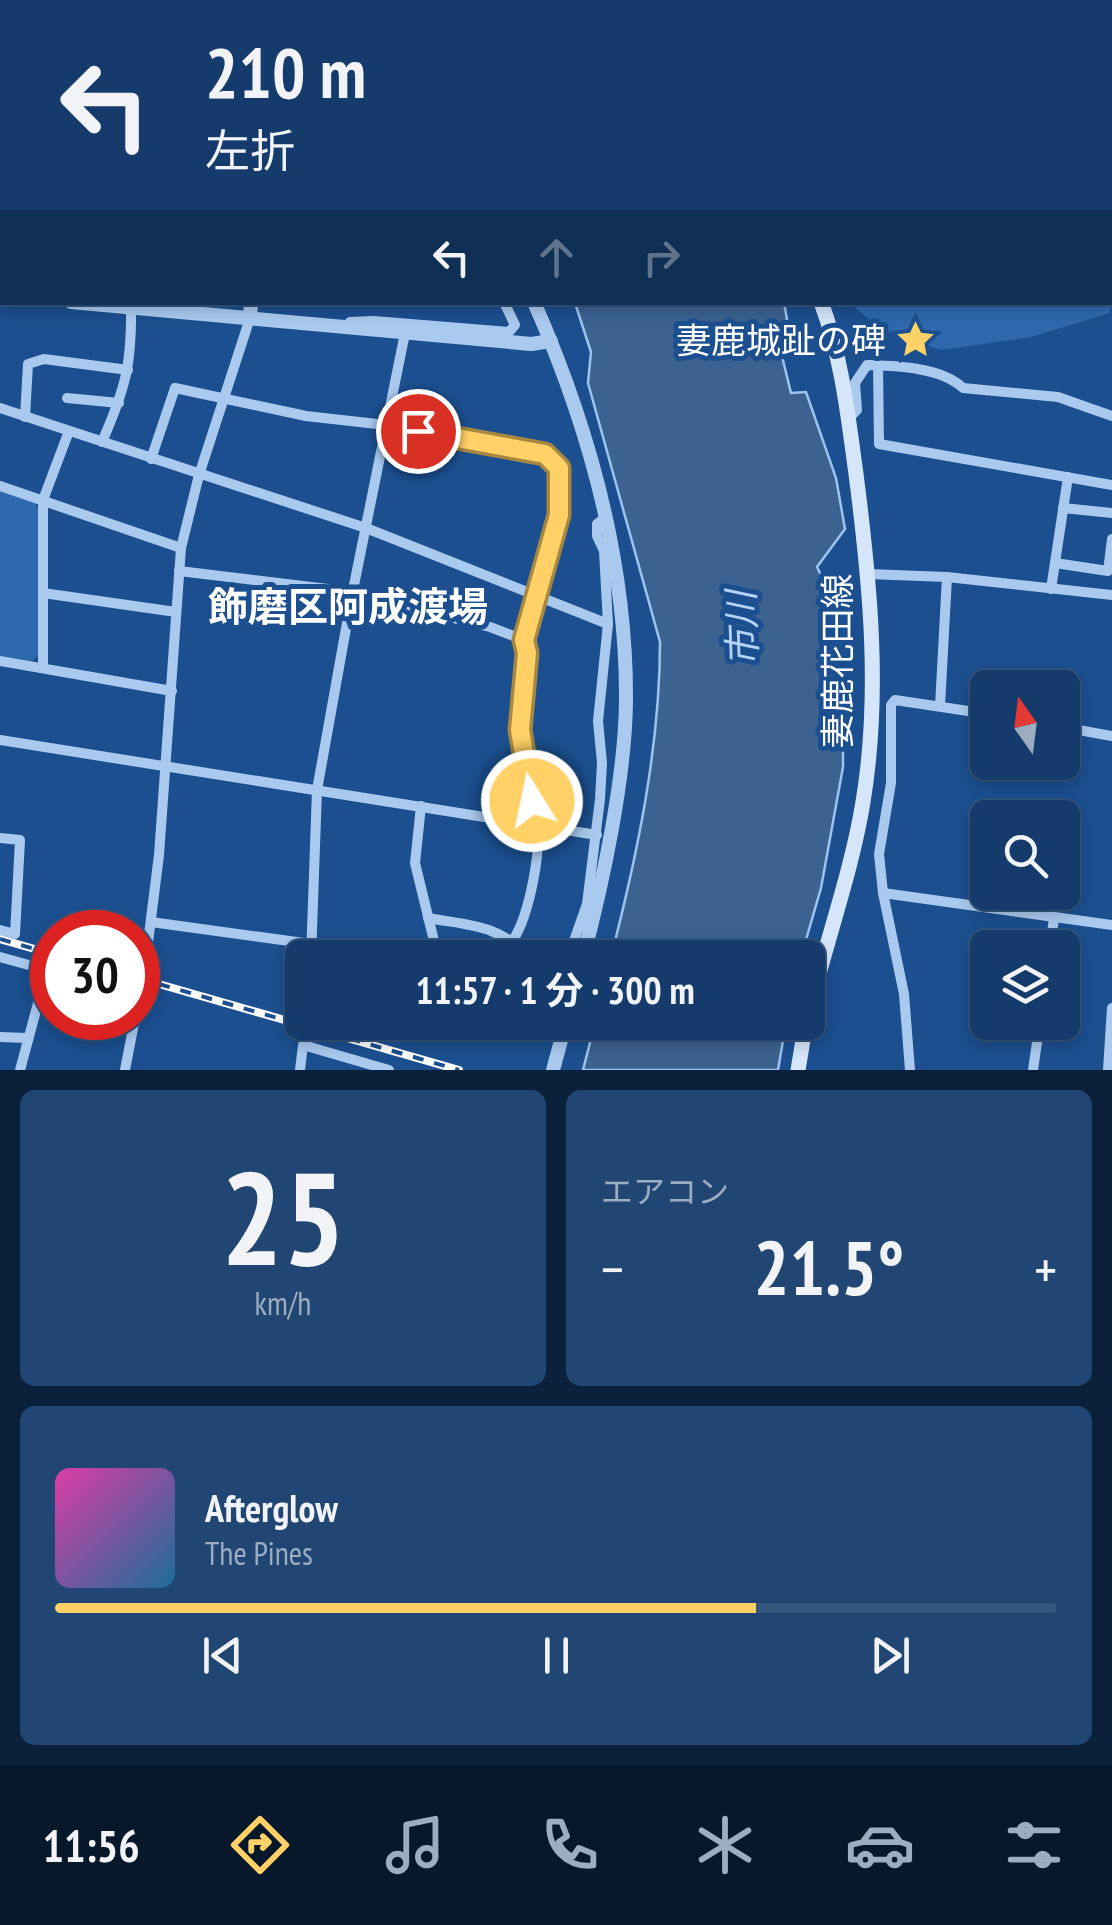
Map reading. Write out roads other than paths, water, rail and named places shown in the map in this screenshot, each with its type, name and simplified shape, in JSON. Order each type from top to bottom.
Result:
[{"type":"main road","name":"妻鹿花田線","points":[[821,305],[840,366],[848,419],[868,574],[873,702],[864,800],[825,955]]},
{"type":"main road","name":"妻鹿花田線","points":[[798,1070],[803,1040]]},
{"type":"street","points":[[0,181],[0,248]]},
{"type":"street","points":[[102,442],[119,404],[132,353],[131,305],[251,310],[308,325],[405,334],[531,344],[551,341]]},
{"type":"street","points":[[308,325],[374,320],[509,332],[515,325],[505,305]]},
{"type":"street","points":[[535,305],[580,422],[606,518],[624,626],[626,706],[620,764],[586,940]]},
{"type":"street","points":[[152,910],[181,548],[199,474],[251,310]]},
{"type":"street","points":[[311,940],[317,790],[405,334]]},
{"type":"street","points":[[25,417],[28,364],[44,359],[128,370]]},
{"type":"street","points":[[848,419],[857,410],[855,383],[867,364],[953,379],[963,388],[1058,397],[1112,416]]},
{"type":"street","points":[[878,365],[880,444],[1112,484]]},
{"type":"street","points":[[152,459],[175,388],[306,416],[386,425],[545,454],[559,468],[559,515],[524,640],[527,653],[520,730],[538,824],[522,927],[513,940],[487,927],[428,918]]},
{"type":"street","points":[[68,398],[119,404]]},
{"type":"street","points":[[0,408],[366,528],[608,624]]},
{"type":"street","points":[[43,668],[44,500],[69,431]]},
{"type":"street","points":[[1051,589],[1068,477]]},
{"type":"street","points":[[0,486],[181,548]]},
{"type":"street","points":[[1063,508],[1112,514]]},
{"type":"street","points":[[576,940],[591,907],[597,835],[602,762],[598,721],[608,624],[604,552],[597,524],[606,518]]},
{"type":"street","points":[[1055,564],[1108,571],[1112,539]]},
{"type":"street","points":[[179,571],[336,590],[490,627],[524,640]]},
{"type":"street","points":[[868,574],[947,577],[1112,596]]},
{"type":"street","points":[[940,706],[947,577]]},
{"type":"street","points":[[43,593],[176,612]]},
{"type":"street","points":[[0,662],[172,691]]},
{"type":"street","points":[[910,1070],[904,994],[878,854],[891,783],[891,706],[895,700],[970,711]]},
{"type":"street","points":[[1080,730],[1112,736]]},
{"type":"street","points":[[0,740],[597,835]]},
{"type":"street","points":[[421,806],[415,862],[434,940]]},
{"type":"street","points":[[0,838],[20,840],[14,934],[0,930]]},
{"type":"street","points":[[883,894],[1112,925]]},
{"type":"street","points":[[1052,930],[1054,918]]},
{"type":"street","points":[[160,923],[285,940]]},
{"type":"street","points":[[0,957],[47,970],[20,1070]]},
{"type":"street","points":[[1108,1070],[1112,1008]]},
{"type":"street","points":[[0,1036],[27,1038]]},
{"type":"street","points":[[124,1070],[130,1040]]},
{"type":"street","points":[[553,1070],[561,1040]]},
{"type":"street","points":[[1033,1070],[1037,1040]]},
{"type":"street","points":[[300,1070],[303,1046],[389,1070]]},
{"type":"water","name":"市川","points":[[576,305],[784,305],[787,319],[779,344],[791,393],[806,392],[836,478],[845,529],[817,567],[821,575],[830,576],[833,598],[826,631],[843,680],[843,767],[821,888],[806,940],[615,940],[645,801],[656,721],[660,642],[588,383],[591,352]]},
{"type":"water","points":[[590,1040],[783,1040],[778,1070],[583,1070]]},
{"type":"tunnel","points":[[303,1045],[304,1040]]},
{"type":"railway","points":[[0,939],[30,948]]},
{"type":"railway","points":[[160,984],[459,1070]]},
{"type":"place","name":"妻鹿城趾の碑","points":[[916,340]]},
{"type":"district","name":"飾磨区阿成渡場","points":[[348,606]]}]
